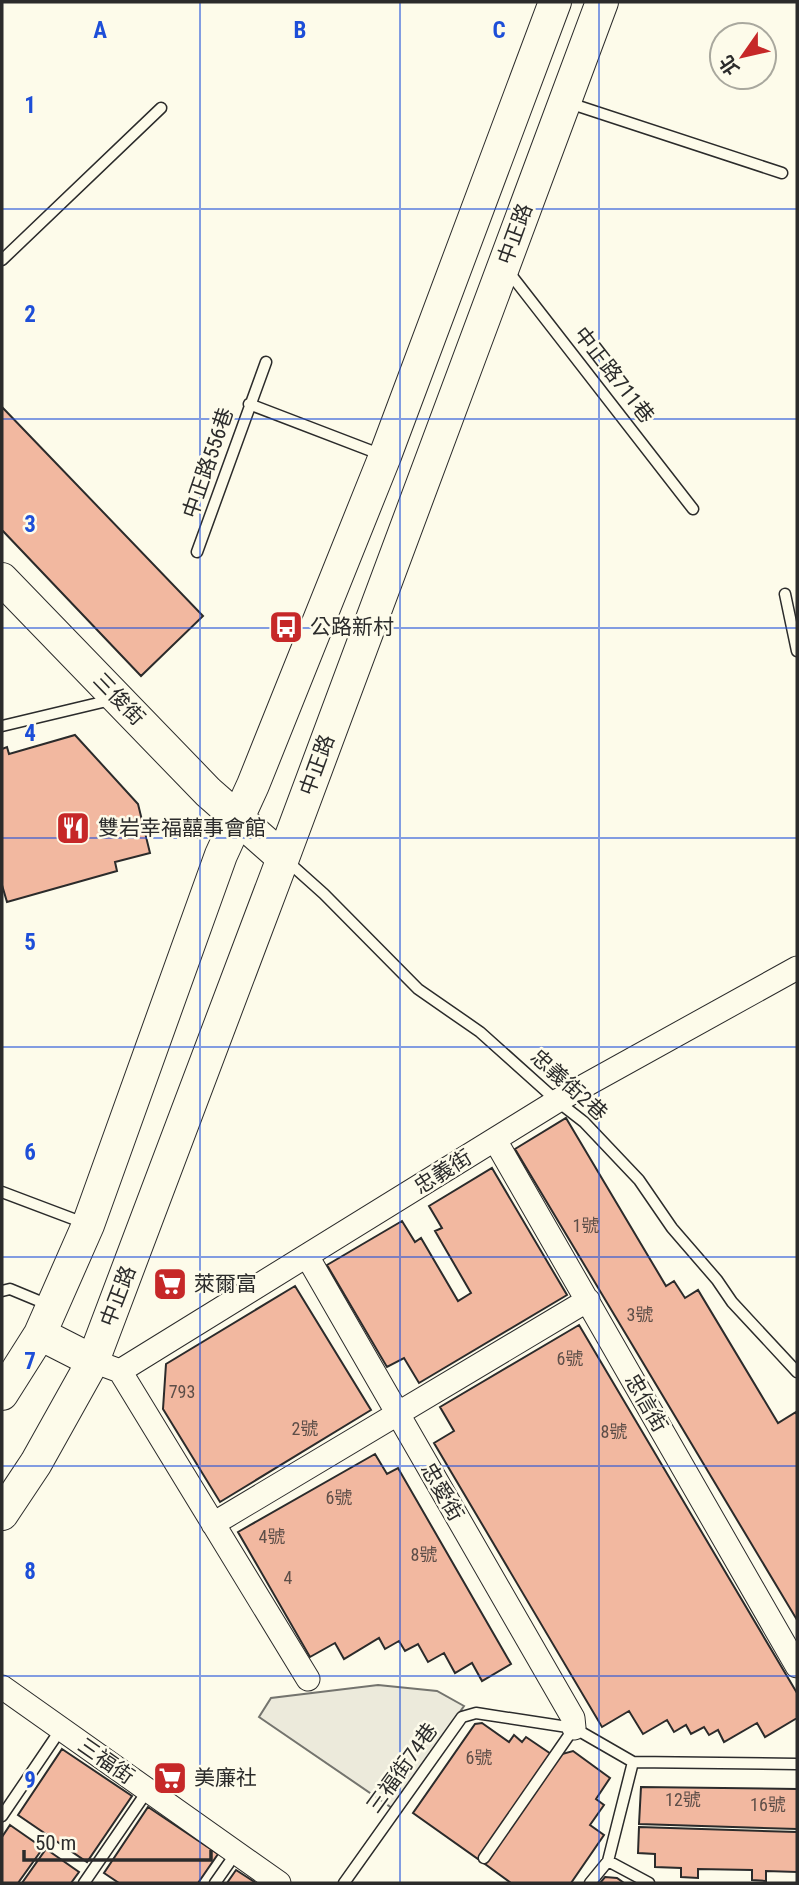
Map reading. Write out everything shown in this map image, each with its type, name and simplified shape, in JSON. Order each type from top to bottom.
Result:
[{"type":"main road","name":"中正路","points":[[2,1394],[47,1320],[88,1225],[216,868],[253,785],[385,456],[555,2]]},
{"type":"main road","name":"中正路","points":[[2,1514],[107,1366],[284,858],[602,2]]},
{"type":"main road","name":"三俊街","points":[[2,579],[237,819],[284,858]]},
{"type":"main road","points":[[47,1320],[107,1366]]},
{"type":"street","name":"忠義街","points":[[107,1366],[307,1256],[557,1101],[797,968]]},
{"type":"street","name":"忠信街","points":[[495,1140],[797,1666]]},
{"type":"street","name":"忠愛街","points":[[307,1256],[573,1718],[574,1728]]},
{"type":"street","points":[[213,1524],[587,1300]]},
{"type":"street","points":[[107,1366],[213,1524],[308,1679]]},
{"type":"street","name":"三福街","points":[[2,1687],[279,1883]]},
{"type":"lane","points":[[565,101],[782,173]]},
{"type":"lane","points":[[2,260],[161,108]]},
{"type":"lane","name":"中正路711巷","points":[[503,266],[693,509]]},
{"type":"lane","points":[[249,404],[266,362]]},
{"type":"lane","name":"中正路556巷","points":[[197,552],[249,404],[385,456]]},
{"type":"lane","points":[[785,594],[797,651]]},
{"type":"lane","points":[[2,726],[118,698]]},
{"type":"lane","name":"忠義街2巷","points":[[284,858],[324,894],[418,989],[480,1032],[584,1122],[639,1180],[732,1302],[797,1372]]},
{"type":"lane","points":[[2,1192],[88,1225]]},
{"type":"lane","points":[[2,1291],[10,1289],[47,1320]]},
{"type":"lane","name":"三福街74巷","points":[[344,1883],[462,1717],[476,1713],[574,1728],[633,1762],[797,1764]]},
{"type":"lane","points":[[484,1858],[574,1728]]},
{"type":"lane","points":[[2,1816],[61,1729]]},
{"type":"lane","points":[[590,1883],[608,1861],[633,1762]]},
{"type":"lane","points":[[84,1883],[148,1790]]},
{"type":"lane","points":[[215,1883],[236,1853]]},
{"type":"lane","points":[[608,1861],[649,1883]]},
{"type":"shaded area","points":[[378,1685],[437,1691],[464,1706],[392,1808],[259,1717],[271,1698]]},
{"type":"building","points":[[2,407],[203,616],[141,676],[2,530]]},
{"type":"building","name":"雙岩幸福囍事會館","points":[[75,735],[138,804],[150,853],[115,862],[117,871],[7,902],[2,885],[2,749],[7,747],[9,754]]},
{"type":"building","points":[[566,1118],[666,1286],[674,1281],[685,1298],[698,1290],[778,1423],[796,1412],[797,1620],[515,1149]]},
{"type":"building","points":[[492,1168],[567,1295],[419,1383],[404,1358],[387,1367],[327,1265],[402,1221],[415,1242],[421,1238],[458,1301],[471,1293],[435,1231],[442,1228],[429,1206]]},
{"type":"building","points":[[295,1286],[371,1410],[220,1502],[163,1409],[166,1364]]},
{"type":"building","points":[[579,1325],[797,1693],[797,1718],[765,1737],[757,1723],[724,1742],[718,1730],[709,1735],[704,1727],[691,1734],[686,1725],[674,1732],[667,1720],[643,1734],[629,1711],[602,1727],[434,1443],[454,1431],[440,1407]]},
{"type":"building","points":[[375,1454],[387,1474],[398,1468],[511,1664],[482,1681],[472,1663],[455,1673],[444,1653],[428,1662],[418,1644],[405,1651],[399,1641],[385,1649],[379,1638],[344,1659],[335,1643],[310,1657],[238,1532]]},
{"type":"building","points":[[482,1723],[509,1742],[514,1735],[522,1742],[526,1737],[551,1754],[478,1859],[413,1813],[475,1724]]},
{"type":"building","points":[[62,1749],[132,1796],[87,1862],[18,1815]]},
{"type":"building","points":[[573,1751],[610,1778],[596,1799],[604,1805],[590,1825],[604,1835],[571,1883],[511,1883],[485,1864],[562,1754]]},
{"type":"building","points":[[641,1787],[797,1789],[797,1829],[639,1824]]},
{"type":"building","points":[[148,1807],[218,1854],[198,1883],[119,1883],[104,1873]]},
{"type":"building","points":[[10,1825],[43,1848],[18,1883],[2,1883],[2,1837]]},
{"type":"building","points":[[639,1827],[797,1832],[797,1872],[766,1871],[766,1881],[752,1880],[752,1870],[698,1869],[698,1878],[681,1877],[681,1868],[655,1867],[655,1854],[638,1853]]},
{"type":"building","points":[[46,1849],[79,1872],[71,1883],[22,1883]]},
{"type":"building","points":[[236,1870],[256,1883],[227,1883]]},
{"type":"building","points":[[605,1877],[617,1878],[624,1883],[600,1883]]},
{"type":"place","name":"公路新村","points":[[286,627]]},
{"type":"place","name":"雙岩幸福囍事會館","points":[[73,828]]},
{"type":"place","name":"萊爾富","points":[[170,1284]]},
{"type":"place","name":"美廉社","points":[[170,1778]]}]
